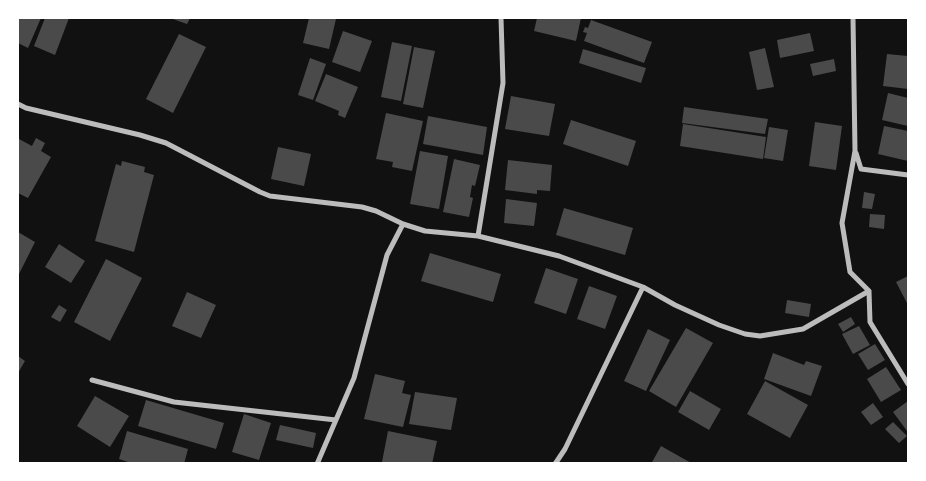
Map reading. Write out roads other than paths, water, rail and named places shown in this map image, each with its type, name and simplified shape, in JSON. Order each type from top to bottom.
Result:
[{"type":"street","points":[[478,236],[503,83],[502,18]]},
{"type":"street","points":[[853,18],[855,151],[842,223],[850,272],[870,291],[870,322],[908,384]]},
{"type":"street","points":[[18,104],[26,108],[140,135],[166,144],[270,196],[362,207],[376,210],[403,224],[424,231],[478,236],[559,256],[643,287],[675,305],[745,334],[760,336],[802,329],[870,291]]},
{"type":"street","points":[[855,151],[861,169],[908,175]]},
{"type":"street","points":[[316,464],[354,378],[387,255],[403,224]]},
{"type":"street","points":[[555,464],[565,449],[643,287]]},
{"type":"street","points":[[92,380],[174,402],[336,420]]}]
